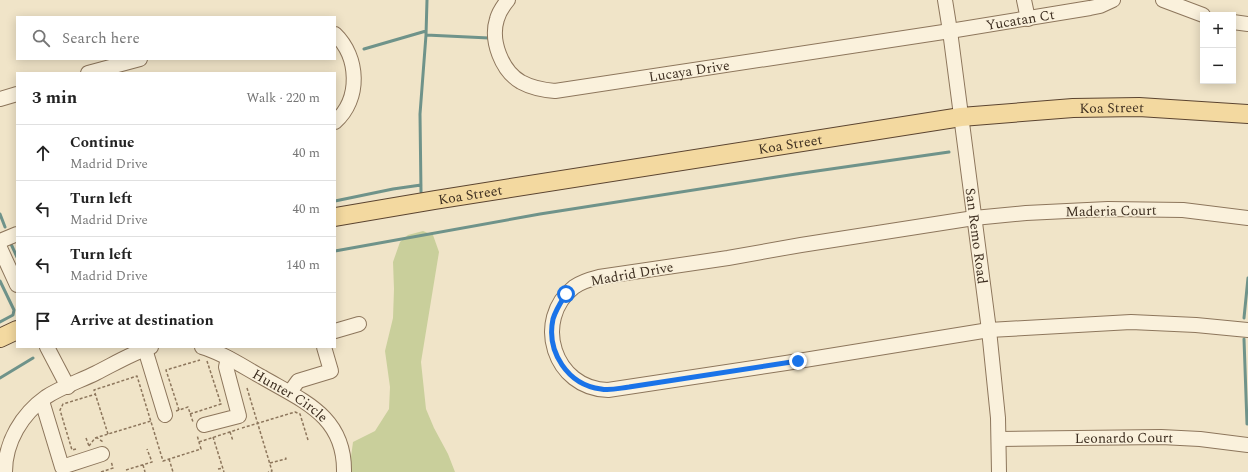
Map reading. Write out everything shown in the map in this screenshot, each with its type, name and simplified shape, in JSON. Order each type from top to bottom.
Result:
[{"type":"main road","name":"Koa Street","points":[[336,217],[961,117],[1073,108],[1140,107],[1206,110],[1248,114]]},
{"type":"main road","points":[[0,338],[16,330]]},
{"type":"street","name":"Lucaya Drive","points":[[508,0],[497,19],[495,31],[497,45],[502,61],[510,72],[521,82],[536,88],[554,91],[950,31]]},
{"type":"street","name":"San Remo Road","points":[[945,0],[989,330],[998,418],[999,472]]},
{"type":"street","points":[[1024,0],[1028,19]]},
{"type":"street","name":"Yucatan Ct","points":[[950,31],[1090,8],[1100,6],[1113,0]]},
{"type":"street","points":[[1163,0],[1200,14]]},
{"type":"street","points":[[1236,22],[1248,24]]},
{"type":"street","points":[[336,35],[350,56],[353,67],[354,81],[350,101],[336,121]]},
{"type":"street","points":[[92,72],[136,60]]},
{"type":"street","points":[[0,99],[16,94]]},
{"type":"street","name":"Maderia Court","points":[[974,218],[1026,213],[1108,209],[1183,210],[1248,218]]},
{"type":"street","name":"Madrid Drive","points":[[974,218],[591,279],[575,286],[566,294],[560,303],[553,319],[552,339],[559,360],[564,369],[571,376],[588,386],[608,390],[989,330]]},
{"type":"street","points":[[0,241],[16,234]]},
{"type":"street","points":[[0,248],[16,283]]},
{"type":"street","points":[[989,330],[1131,322],[1196,325],[1248,330]]},
{"type":"street","points":[[336,331],[359,324]]},
{"type":"street","points":[[48,348],[68,387]]},
{"type":"street","points":[[4,471],[8,451],[16,430],[27,414],[42,401],[148,348],[165,415]]},
{"type":"street","name":"Hunter Circle","points":[[204,348],[228,358],[311,405],[330,424],[341,447],[344,472]]},
{"type":"street","points":[[290,392],[298,381],[331,371],[324,348]]},
{"type":"street","points":[[198,429],[239,416],[226,367],[228,358]]},
{"type":"street","points":[[42,401],[62,467],[102,454]]},
{"type":"street","name":"Leonardo Court","points":[[999,439],[1161,437],[1200,439],[1248,445]]},
{"type":"path","points":[[179,410],[166,370],[206,358],[221,404],[190,414]]},
{"type":"path","points":[[108,434],[94,390],[137,376],[163,461],[201,449],[198,429],[188,407],[165,415]]},
{"type":"path","points":[[247,388],[270,463],[272,471],[268,472]]},
{"type":"path","points":[[78,449],[72,450],[60,410],[63,404],[96,394]]},
{"type":"path","points":[[199,442],[295,412],[300,414],[308,440]]},
{"type":"path","points":[[83,447],[89,446],[95,438],[151,420]]},
{"type":"path","points":[[230,432],[233,441]]},
{"type":"path","points":[[213,437],[224,472]]},
{"type":"path","points":[[86,438],[89,446]]},
{"type":"path","points":[[126,470],[152,462],[147,449]]},
{"type":"path","points":[[270,463],[286,459],[285,456]]},
{"type":"path","points":[[169,459],[174,472]]},
{"type":"path","points":[[142,465],[145,472]]},
{"type":"path","points":[[218,469],[223,468]]},
{"type":"green space","points":[[423,231],[433,235],[439,252],[421,362],[426,409],[455,472],[349,472],[353,442],[375,431],[389,409],[390,387],[385,351],[393,318],[393,262],[400,242],[408,235]]},
{"type":"waterway","points":[[421,192],[420,114],[427,0]]},
{"type":"waterway","points":[[364,49],[426,31]]},
{"type":"waterway","points":[[426,35],[489,38]]},
{"type":"waterway","points":[[336,251],[540,214],[949,152]]},
{"type":"waterway","points":[[336,201],[421,185]]},
{"type":"waterway","points":[[0,214],[5,227]]},
{"type":"waterway","points":[[11,244],[16,255]]},
{"type":"waterway","points":[[1244,318],[1248,278]]},
{"type":"waterway","points":[[0,281],[14,310],[13,315],[0,322]]},
{"type":"waterway","points":[[1244,339],[1247,424]]},
{"type":"waterway","points":[[0,378],[33,358]]},
{"type":"route","points":[[566,294],[555,312],[553,319],[552,339],[556,355],[561,365],[571,376],[583,384],[594,388],[608,390],[798,361]]}]
